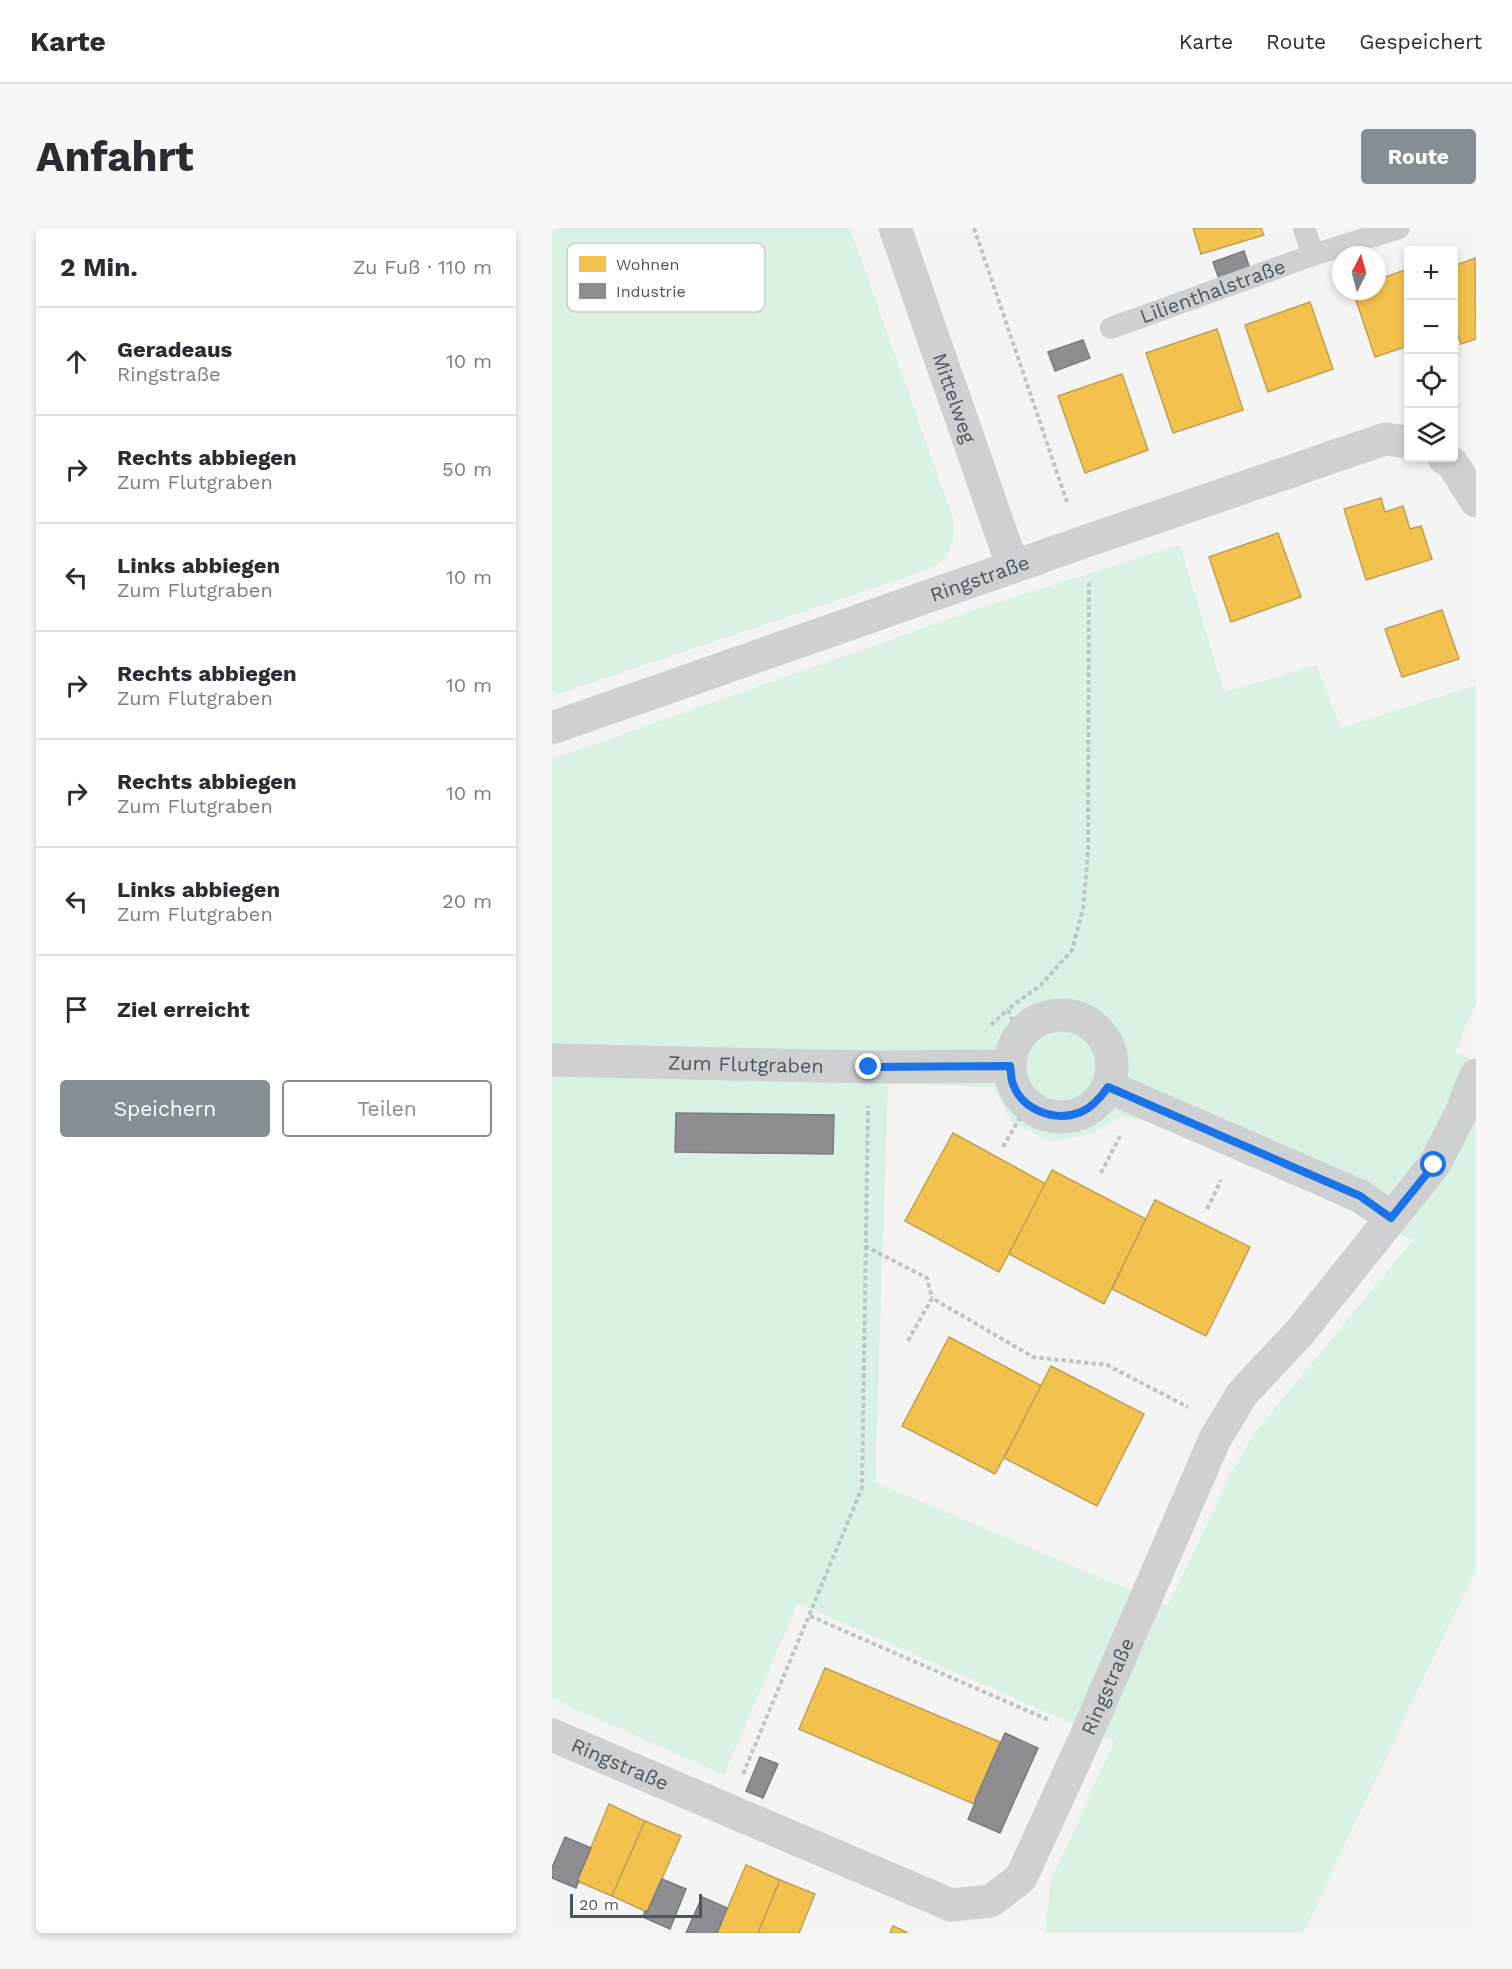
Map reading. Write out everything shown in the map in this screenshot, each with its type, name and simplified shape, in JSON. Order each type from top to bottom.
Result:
[{"type":"street","name":"Mittelweg","points":[[894,228],[1013,567]]},
{"type":"street","name":"Ringstraße","points":[[552,728],[1385,439],[1404,441]]},
{"type":"street","points":[[1450,462],[1476,501]]},
{"type":"street","points":[[1063,1015],[1080,1018],[1094,1027],[1105,1040],[1111,1056],[1108,1087],[1096,1103],[1081,1112],[1064,1116],[1047,1115],[1032,1108],[1020,1096],[1012,1081],[1014,1052],[1031,1025],[1046,1017],[1063,1015]]},
{"type":"street","name":"Zum Flutgraben","points":[[552,1060],[869,1067],[1014,1052]]},
{"type":"street","name":"Ringstraße","points":[[552,1735],[951,1905],[991,1900],[1021,1878],[1086,1736],[1215,1438],[1242,1394],[1300,1332],[1434,1165],[1460,1115],[1476,1075]]},
{"type":"street","points":[[1108,1087],[1360,1196],[1391,1218]]},
{"type":"lane","points":[[1304,228],[1313,255]]},
{"type":"lane","name":"Lilienthalstraße","points":[[1111,328],[1313,255],[1399,228]]},
{"type":"path","points":[[974,228],[1089,568],[1088,852],[1083,909],[1071,950],[1041,985],[1008,1009],[1014,1052]]},
{"type":"path","points":[[728,1810],[862,1488],[869,1067]]},
{"type":"path","points":[[1003,1147],[1028,1104]]},
{"type":"path","points":[[865,1246],[927,1278],[932,1298],[908,1341]]},
{"type":"path","points":[[932,1298],[1033,1357],[1107,1365],[1223,1425]]},
{"type":"path","points":[[810,1616],[1086,1736]]},
{"type":"green space","points":[[552,228],[850,228],[954,521],[954,538],[945,559],[928,570],[552,696]]},
{"type":"green space","points":[[1180,545],[1224,692],[1316,665],[1341,728],[1476,685],[1476,1004],[1455,1052],[1476,1062],[1476,1568],[1303,1933],[1045,1933],[1051,1880],[1114,1742],[798,1603],[724,1775],[552,1697],[552,759],[986,606]],"holes":[[[888,1084],[992,1087],[1012,1122],[1051,1142],[1091,1134],[1123,1116],[1174,1128],[1413,1240],[1253,1435],[1229,1477],[1168,1606],[875,1482]]]},
{"type":"building: Wohnen","points":[[1193,228],[1261,228],[1264,235],[1201,254]]},
{"type":"building: Wohnen","points":[[1475,258],[1476,339],[1461,344],[1458,335],[1458,264]]},
{"type":"building: Wohnen","points":[[1404,270],[1404,347],[1375,357],[1356,300],[1386,300],[1386,277]]},
{"type":"building: Wohnen","points":[[1310,302],[1333,369],[1268,392],[1245,325]]},
{"type":"building: Wohnen","points":[[1217,329],[1243,410],[1173,433],[1146,353]]},
{"type":"building: Wohnen","points":[[1122,374],[1148,450],[1085,473],[1058,396]]},
{"type":"building: Wohnen","points":[[1381,498],[1385,512],[1403,506],[1410,529],[1421,526],[1432,559],[1366,580],[1344,509]]},
{"type":"building: Wohnen","points":[[1278,533],[1301,597],[1231,622],[1209,557]]},
{"type":"building: Wohnen","points":[[1442,610],[1459,659],[1402,677],[1385,629]]},
{"type":"building: Wohnen","points":[[953,1133],[1046,1184],[999,1272],[905,1221]]},
{"type":"building: Wohnen","points":[[1052,1170],[1146,1219],[1104,1304],[1009,1254]]},
{"type":"building: Wohnen","points":[[1155,1200],[1250,1247],[1206,1336],[1112,1289]]},
{"type":"building: Wohnen","points":[[949,1337],[1042,1386],[995,1474],[902,1426]]},
{"type":"building: Wohnen","points":[[1051,1366],[1144,1414],[1097,1506],[1004,1458]]},
{"type":"building: Wohnen","points":[[825,1668],[1000,1742],[974,1804],[799,1729]]},
{"type":"building: Wohnen","points":[[609,1804],[645,1821],[612,1896],[577,1881]]},
{"type":"building: Wohnen","points":[[645,1821],[681,1836],[647,1912],[612,1896]]},
{"type":"building: Wohnen","points":[[746,1865],[780,1880],[758,1933],[717,1933]]},
{"type":"building: Wohnen","points":[[780,1880],[815,1894],[799,1933],[758,1933]]},
{"type":"building: Wohnen","points":[[893,1926],[908,1933],[890,1933]]},
{"type":"building: Industrie","points":[[1244,251],[1250,269],[1219,279],[1213,262]]},
{"type":"building: Industrie","points":[[1083,340],[1090,358],[1055,371],[1048,352]]},
{"type":"building: Industrie","points":[[676,1113],[834,1115],[833,1154],[675,1152]]},
{"type":"building: Industrie","points":[[1005,1733],[1038,1748],[1000,1833],[968,1819]]},
{"type":"building: Industrie","points":[[760,1757],[778,1764],[763,1798],[746,1791]]},
{"type":"building: Industrie","points":[[565,1837],[591,1848],[576,1888],[552,1878],[552,1868]]},
{"type":"building: Industrie","points":[[662,1879],[686,1889],[670,1929],[643,1917]]},
{"type":"building: Industrie","points":[[702,1897],[727,1908],[717,1933],[686,1933]]},
{"type":"route","points":[[869,1067],[1010,1066],[1012,1081],[1020,1096],[1032,1108],[1047,1115],[1064,1116],[1081,1112],[1096,1103],[1108,1087],[1360,1196],[1391,1218],[1434,1165]]}]
